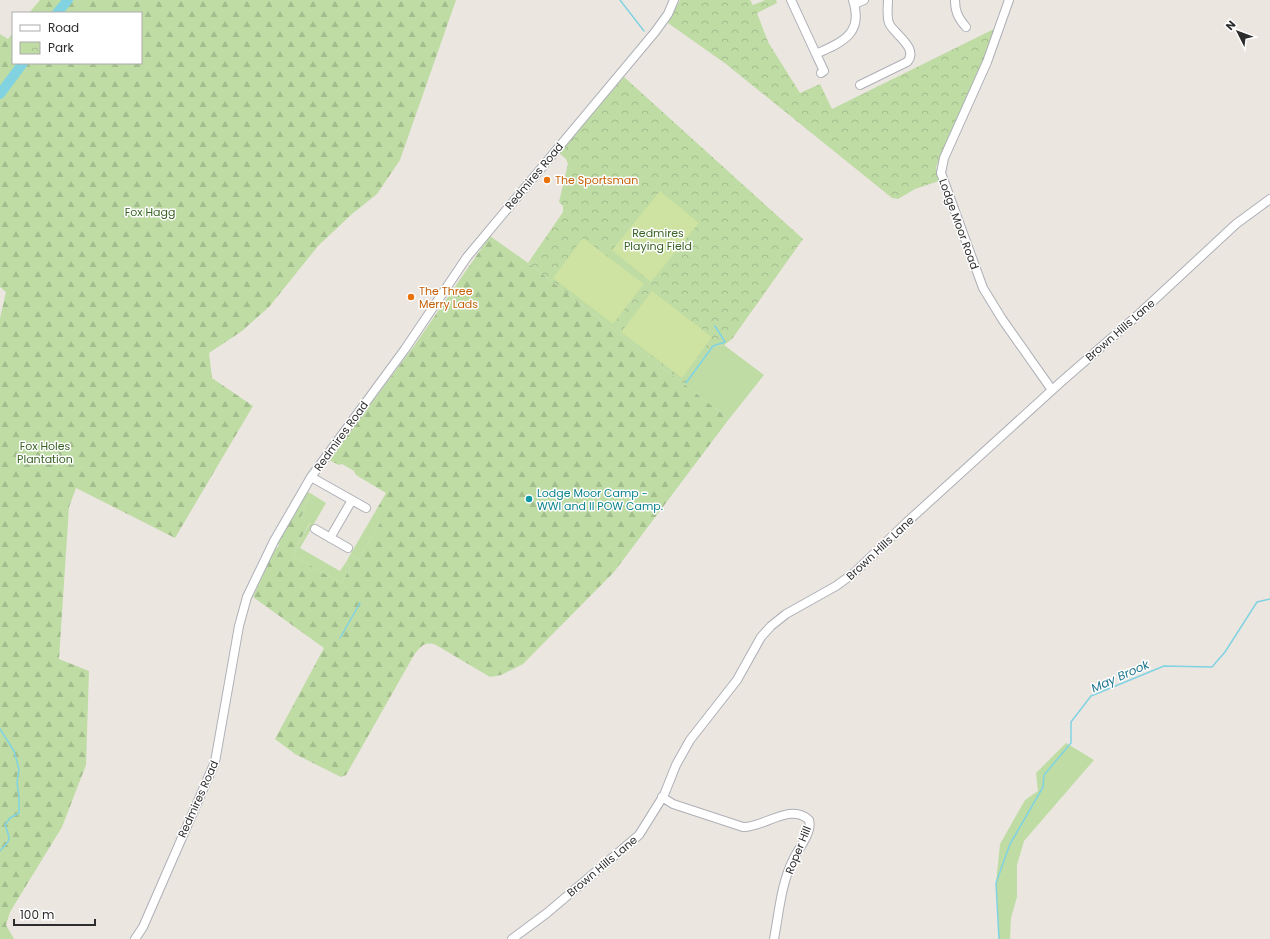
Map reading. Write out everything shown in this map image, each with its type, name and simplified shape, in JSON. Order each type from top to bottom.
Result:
[{"type":"street","name":"Redmires Road","points":[[135,939],[143,927],[215,762],[222,734],[239,626],[247,597],[274,541],[311,477],[405,349],[459,267],[655,32],[668,14],[674,0]]},
{"type":"street","points":[[791,0],[816,54],[822,72]]},
{"type":"street","points":[[816,54],[848,36],[856,21],[854,2],[864,0]]},
{"type":"street","points":[[860,86],[907,62],[910,58],[910,52],[904,40],[889,22],[888,0]]},
{"type":"street","points":[[955,0],[955,9],[958,17],[966,27]]},
{"type":"street","name":"Lodge Moor Road","points":[[1009,0],[988,62],[943,160],[940,171],[985,293],[1052,390]]},
{"type":"street","name":"Brown Hills Lane","points":[[512,939],[552,909],[639,835],[662,797],[676,765],[690,740],[737,680],[762,637],[771,626],[786,614],[836,586],[854,573],[903,526],[1052,390],[1139,314],[1236,224],[1270,199]]},
{"type":"street","points":[[311,477],[366,508]]},
{"type":"street","points":[[330,538],[352,500]]},
{"type":"street","points":[[315,529],[348,548]]},
{"type":"street","name":"Roper Hill","points":[[662,797],[674,804],[743,827],[753,827],[793,814],[802,815],[809,820],[808,830],[786,878],[774,939]]},
{"type":"green space","name":"Fox Hagg","points":[[40,0],[456,0],[400,160],[377,194],[352,214],[318,246],[269,307],[242,331],[209,353],[212,378],[253,406],[175,538],[76,488],[69,507],[59,659],[89,671],[86,765],[62,827],[10,912],[6,925],[14,939],[0,939],[0,318],[6,292],[0,287],[0,34],[8,39],[12,34],[12,64],[142,64],[142,12],[30,12]]},
{"type":"green space","points":[[680,0],[750,0],[753,5],[765,0],[776,0],[777,3],[757,13],[768,42],[800,93],[820,84],[832,109],[998,27],[936,167],[939,181],[915,189],[898,199],[892,198],[726,64],[668,23]]},
{"type":"green space","name":"Redmires Playing Field","points":[[624,77],[803,239],[732,339],[724,345],[713,347],[685,385],[528,263],[563,212],[563,206],[559,202],[568,164],[566,159],[559,153]]},
{"type":"green space","points":[[660,191],[699,223],[651,282],[612,250]]},
{"type":"green space","points":[[490,236],[528,263],[729,419],[614,572],[523,664],[501,675],[490,677],[436,645],[426,644],[421,647],[414,655],[346,775],[341,777],[295,754],[275,739],[324,648],[253,597],[274,550],[279,546],[278,543],[307,492],[310,493],[301,517],[310,522],[292,555],[341,583],[350,569],[346,562],[350,555],[358,560],[380,523],[375,512],[386,493],[356,475],[354,471],[342,464],[339,465],[329,460],[414,346]]},
{"type":"green space","points":[[583,238],[644,284],[613,324],[553,278]]},
{"type":"green space","points":[[652,291],[712,337],[682,378],[621,332]]},
{"type":"green space","points":[[724,345],[764,375],[729,419],[685,385],[713,347]]},
{"type":"green space","points":[[310,493],[326,503],[300,548],[340,571],[346,562],[350,569],[341,583],[292,555],[310,523],[301,517]]},
{"type":"green space","points":[[375,512],[380,523],[358,560],[350,555]]},
{"type":"green space","points":[[1066,743],[1094,760],[1024,841],[1017,865],[1017,897],[1011,918],[1010,939],[999,939],[996,883],[1000,844],[1025,800],[1038,791],[1036,773]]},
{"type":"waterway","points":[[58,12],[68,0]]},
{"type":"waterway","points":[[620,0],[644,31]]},
{"type":"waterway","points":[[0,94],[22,64]]},
{"type":"waterway","points":[[686,383],[713,346],[725,342],[715,326]]},
{"type":"waterway","name":"May Brook","points":[[999,939],[996,883],[1010,844],[1043,787],[1044,775],[1071,743],[1071,722],[1091,696],[1164,666],[1212,667],[1225,652],[1257,602],[1270,599]]},
{"type":"waterway","points":[[340,638],[360,603]]},
{"type":"waterway","points":[[0,729],[14,751],[19,769],[17,783],[19,813],[10,818],[5,825],[9,840],[0,851]]},
{"type":"place","name":"The Sportsman","points":[[547,180]]},
{"type":"place","name":"The Three Merry Lads","points":[[411,297]]},
{"type":"place","name":"Lodge Moor Camp - WWI and II POW Camp.","points":[[529,499]]},
{"type":"park label","name":"Fox Holes Plantation","points":[[45,452]]}]
